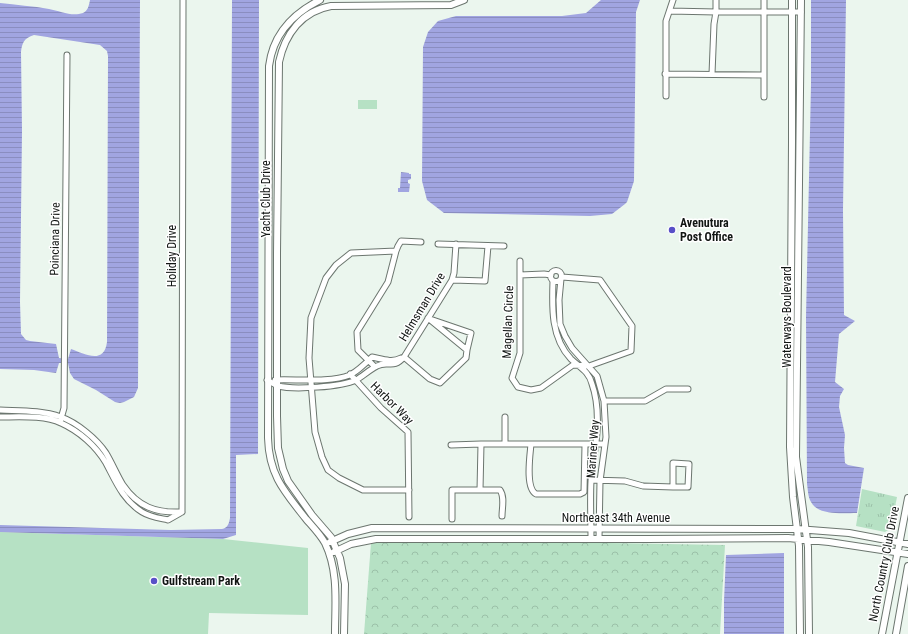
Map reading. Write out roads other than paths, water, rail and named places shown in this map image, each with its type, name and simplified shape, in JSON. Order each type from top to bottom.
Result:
[{"type":"street","name":"Holiday Drive","points":[[61,420],[84,430],[98,442],[108,462],[114,480],[124,496],[134,507],[143,513],[168,520],[182,512],[183,0]]},
{"type":"street","name":"Yacht Club Drive","points":[[321,0],[314,2],[292,18],[280,32],[272,50],[269,66],[268,451],[273,470],[281,487],[321,536],[326,545],[335,578],[335,634]]},
{"type":"street","points":[[320,8],[321,0]]},
{"type":"street","points":[[666,96],[666,21],[673,0]]},
{"type":"street","points":[[712,74],[716,0]]},
{"type":"street","points":[[764,0],[764,97]]},
{"type":"street","name":"Waterways Boulevard","points":[[792,0],[790,447],[793,497],[798,538],[800,634]]},
{"type":"street","name":"Waterways Boulevard","points":[[801,0],[796,458],[808,547],[809,634]]},
{"type":"street","name":"Yacht Club Drive","points":[[344,634],[345,584],[337,551],[332,539],[292,488],[283,469],[277,438],[277,150],[279,62],[284,46],[294,27],[301,20],[320,8],[343,6],[451,5],[460,1]]},
{"type":"street","points":[[314,2],[320,8]]},
{"type":"street","points":[[670,11],[800,12]]},
{"type":"street","name":"Poinciana Drive","points":[[61,420],[64,408],[67,55]]},
{"type":"street","points":[[666,74],[764,75]]},
{"type":"street","points":[[409,490],[363,490],[339,478],[328,470],[322,457],[315,432],[312,379],[309,358],[311,318],[326,278],[336,265],[352,253],[396,252],[401,241],[420,242]]},
{"type":"street","points":[[438,244],[504,246]]},
{"type":"street","name":"Helmsman Drive","points":[[376,366],[399,363],[404,356],[452,280],[454,273],[456,244]]},
{"type":"street","points":[[452,280],[485,281],[488,246]]},
{"type":"street","name":"Harbor Way","points":[[268,380],[277,383],[312,387],[346,384],[356,380],[376,366],[358,350],[357,332],[388,282],[396,252]]},
{"type":"street","name":"Magellan Circle","points":[[520,261],[520,353],[512,378],[518,387],[531,390],[541,388],[573,365],[589,366],[632,351],[632,326],[600,280],[561,278],[557,282],[553,281]]},
{"type":"street","name":"Magellan Circle","points":[[520,275],[550,275],[557,270],[561,273],[561,278]]},
{"type":"street","points":[[550,275],[553,281]]},
{"type":"street","name":"Mariner Way","points":[[561,278],[559,300],[560,324],[564,336],[572,348],[597,376],[604,401],[605,444],[600,482],[600,539]]},
{"type":"street","name":"Mariner Way","points":[[553,281],[553,318],[556,336],[571,359],[588,373],[596,402],[597,431],[591,480],[591,539]]},
{"type":"street","points":[[404,356],[430,379],[440,383],[466,358],[471,333],[428,318]]},
{"type":"street","points":[[428,318],[467,350]]},
{"type":"street","name":"Helmsman Drive","points":[[369,360],[372,357],[386,361],[398,360],[404,356]]},
{"type":"street","name":"Harbor Way","points":[[277,383],[326,379],[350,374],[369,360]]},
{"type":"street","name":"Harbor Way","points":[[350,374],[381,408],[408,432],[409,517]]},
{"type":"street","points":[[604,401],[645,401],[666,389],[688,389]]},
{"type":"street","points":[[0,410],[36,411],[61,420]]},
{"type":"street","points":[[0,417],[61,420]]},
{"type":"street","points":[[505,417],[505,444]]},
{"type":"street","points":[[480,490],[481,444]]},
{"type":"street","points":[[531,444],[530,485],[532,492],[536,494],[580,494],[584,492],[585,445]]},
{"type":"street","points":[[451,445],[605,444]]},
{"type":"street","points":[[591,480],[600,482],[625,481],[643,486],[673,488],[688,487],[689,464],[673,464],[673,488]]},
{"type":"street","points":[[452,519],[452,490],[500,490],[502,492],[502,516]]},
{"type":"street","name":"North Country Club Drive","points":[[882,634],[908,498]]},
{"type":"street","name":"Northeast 34th Avenue","points":[[326,545],[332,539],[372,528],[805,529],[849,533],[908,544]]},
{"type":"street","name":"Northeast 34th Avenue","points":[[329,554],[351,544],[376,539],[798,538],[908,554]]},
{"type":"street","name":"North Country Club Drive","points":[[896,634],[908,566]]},
{"type":"water","points":[[90,0],[140,0],[138,388],[134,397],[120,403],[115,402],[74,379],[70,373],[68,363],[59,363],[56,373],[34,370],[0,369],[0,3],[79,14],[86,11]],"holes":[[[34,35],[100,45],[107,51],[108,56],[107,342],[102,354],[98,356],[88,355],[71,349],[68,359],[59,358],[56,344],[26,340],[21,334],[21,52],[24,41]]]},
{"type":"water","points":[[232,0],[259,0],[258,454],[236,455],[236,535],[223,539],[0,532],[0,525],[171,530],[222,529],[226,528],[229,523]]},
{"type":"water","points":[[601,0],[640,0],[636,12],[634,181],[627,202],[612,214],[590,216],[444,213],[427,200],[422,181],[423,47],[428,32],[438,21],[456,16],[562,16],[586,13]]},
{"type":"water","points":[[811,0],[846,0],[843,210],[844,315],[855,321],[839,334],[835,382],[844,389],[840,396],[839,407],[845,435],[845,463],[864,468],[857,513],[832,513],[819,510],[810,500],[807,484],[806,317],[811,85]]},
{"type":"water","points":[[401,172],[411,174],[411,179],[408,180],[408,183],[410,184],[409,192],[398,192],[398,188],[400,188]]},
{"type":"water","points":[[784,553],[784,634],[724,634],[726,555]]},
{"type":"place","name":"Avenutura Post Office","points":[[672,230]]},
{"type":"place","name":"Gulfstream Park","points":[[154,581]]}]
